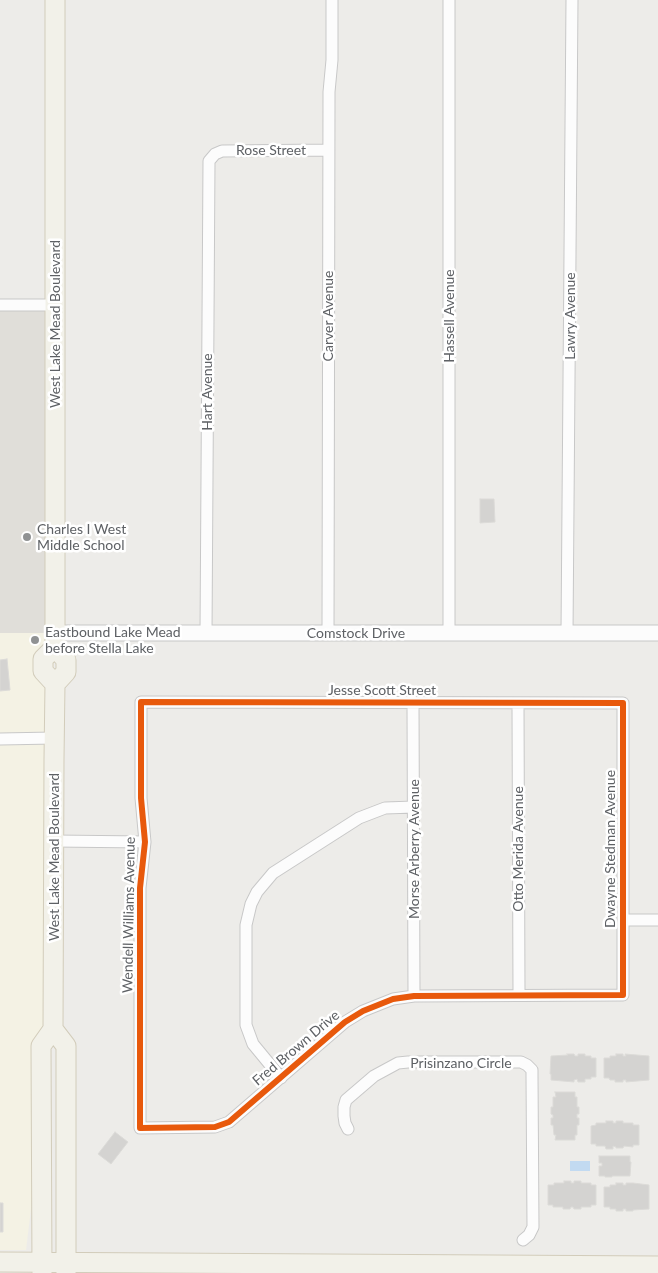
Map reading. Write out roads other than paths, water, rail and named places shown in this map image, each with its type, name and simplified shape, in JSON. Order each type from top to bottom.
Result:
[{"type":"main road","name":"West Lake Mead Boulevard","points":[[42,1267],[41,1046],[53,1029],[55,684],[66,672],[66,660],[54,640],[55,0]]},
{"type":"main road","points":[[53,1029],[66,1046],[66,1267]]},
{"type":"main road","points":[[0,1262],[42,1267],[376,1269],[658,1266]]},
{"type":"street","name":"Carver Avenue","points":[[328,633],[328,150],[329,92],[332,60],[332,0]]},
{"type":"street","name":"Hassell Avenue","points":[[448,633],[449,0]]},
{"type":"street","name":"Lawry Avenue","points":[[568,633],[572,0]]},
{"type":"street","name":"Rose Street","points":[[214,154],[222,150],[328,150]]},
{"type":"street","name":"Hart Avenue","points":[[206,633],[208,160],[214,154]]},
{"type":"street","points":[[0,305],[55,305]]},
{"type":"street","name":"Comstock Drive","points":[[54,640],[206,633],[658,633]]},
{"type":"street","name":"Jesse Scott Street","points":[[141,702],[622,702]]},
{"type":"street","name":"Wendell Williams Avenue","points":[[140,1128],[140,888],[144,842],[141,798],[141,702]]},
{"type":"street","name":"Morse Arberry Avenue","points":[[413,702],[414,996]]},
{"type":"street","name":"Otto Merida Avenue","points":[[518,702],[518,995]]},
{"type":"street","name":"Dwayne Stedman Avenue","points":[[622,702],[623,995]]},
{"type":"street","points":[[0,740],[54,738]]},
{"type":"street","points":[[281,1078],[253,1044],[246,1025],[246,925],[251,904],[257,892],[273,873],[359,818],[385,808],[414,807]]},
{"type":"street","points":[[54,841],[144,842]]},
{"type":"street","points":[[623,920],[658,920]]},
{"type":"street","name":"Fred Brown Drive","points":[[140,1128],[215,1127],[229,1122],[345,1022],[363,1011],[393,999],[414,996],[623,995]]},
{"type":"street","name":"Prisinzano Circle","points":[[348,1129],[344,1116],[346,1100],[366,1082],[398,1063],[521,1062],[527,1065],[532,1070],[533,1227],[530,1235],[523,1240]]},
{"type":"water","points":[[570,1161],[590,1161],[590,1171],[570,1171]]},
{"type":"place","name":"Charles I West Middle School","points":[[27,537]]},
{"type":"place","name":"Eastbound Lake Mead before Stella Lake","points":[[35,640]]}]
